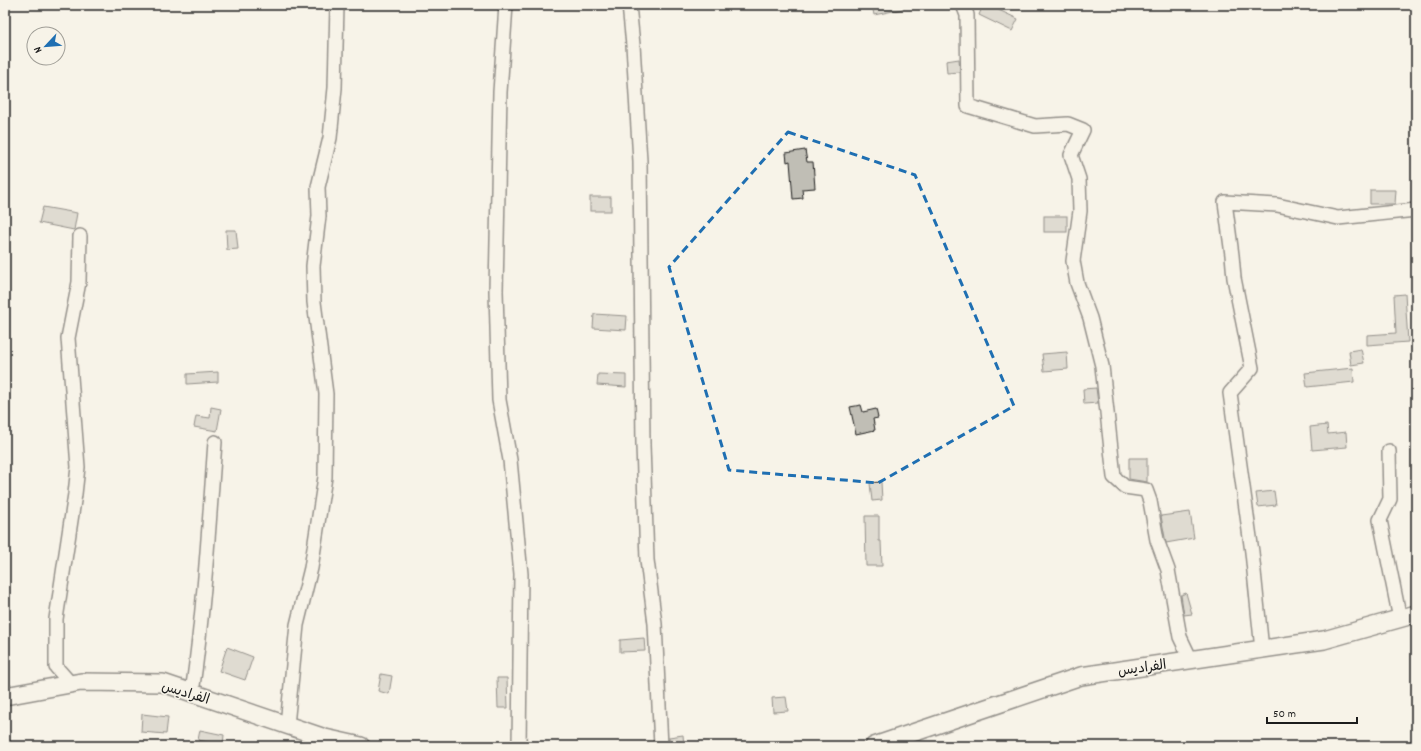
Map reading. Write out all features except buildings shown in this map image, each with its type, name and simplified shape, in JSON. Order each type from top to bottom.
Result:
[{"type":"street","points":[[287,725],[297,625],[311,568],[325,477],[326,394],[314,302],[313,266],[319,216],[318,187],[330,138],[335,88],[336,5]]},
{"type":"street","points":[[506,5],[500,92],[496,291],[499,400],[510,460],[521,574],[519,746]]},
{"type":"street","points":[[629,5],[640,161],[643,445],[647,560],[655,624],[661,746]]},
{"type":"street","points":[[963,5],[967,14],[968,106],[1035,126],[1068,124],[1083,130],[1071,155],[1079,179],[1079,203],[1073,261],[1078,282],[1090,318],[1102,366],[1114,478],[1125,487],[1146,490],[1150,501],[1157,540],[1168,570],[1180,637],[1191,660]]},
{"type":"street","points":[[1262,650],[1252,552],[1230,393],[1252,368],[1234,278],[1225,202],[1278,205],[1338,218],[1416,210]]},
{"type":"street","points":[[71,684],[56,667],[56,619],[78,467],[68,338],[78,282],[80,236]]},
{"type":"street","points":[[192,693],[206,570],[215,442]]},
{"type":"street","points":[[1389,451],[1390,499],[1380,520],[1408,617]]},
{"type":"street","name":"الفراديس","points":[[874,746],[1081,676],[1324,640],[1408,617]]},
{"type":"street","name":"الفراديس","points":[[5,696],[82,682],[163,684],[325,738],[361,746]]},
{"type":"highlighted area","points":[[788,132],[915,175],[1014,406],[878,483],[729,470],[669,267]]}]
